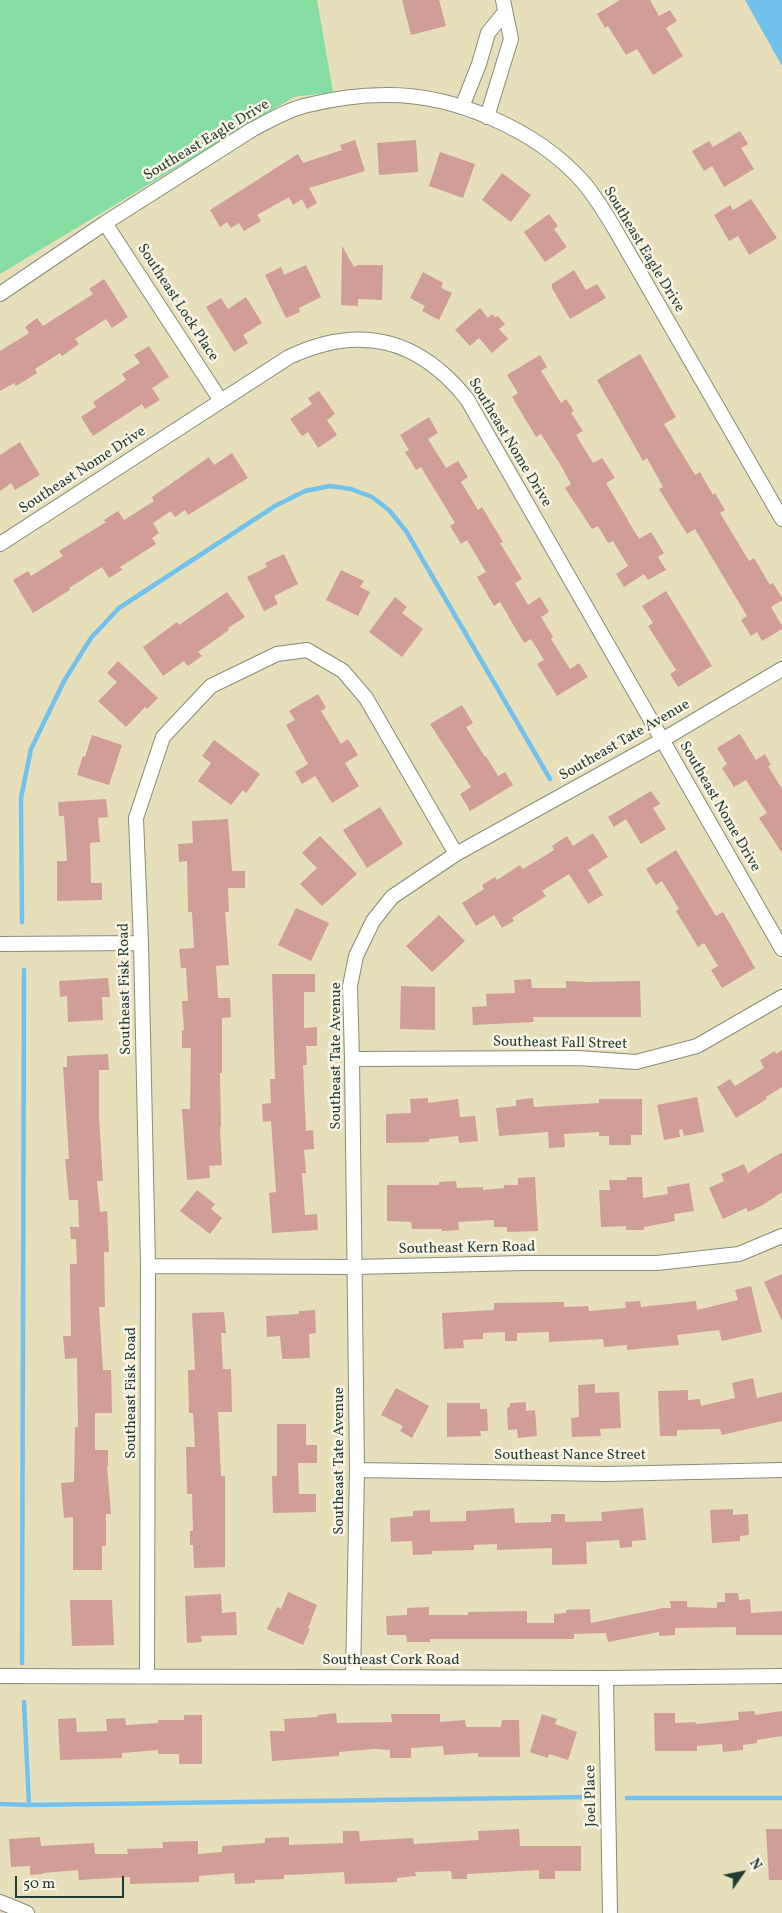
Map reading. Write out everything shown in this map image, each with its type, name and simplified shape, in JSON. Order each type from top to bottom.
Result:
[{"type":"street","points":[[462,107],[482,56],[488,33],[504,6]]},
{"type":"street","points":[[487,116],[511,39],[504,6]]},
{"type":"street","points":[[482,56],[504,63]]},
{"type":"street","name":"Southeast Eagle Drive","points":[[0,294],[106,223],[253,129],[278,116],[307,105],[352,97],[385,94],[462,107],[509,126],[566,165],[583,183],[600,205],[782,519]]},
{"type":"street","name":"Southeast Lock Place","points":[[106,223],[221,401]]},
{"type":"street","name":"Southeast Nome Drive","points":[[0,544],[289,356],[326,343],[350,339],[382,342],[403,348],[424,358],[441,370],[467,398],[782,949]]},
{"type":"street","name":"Southeast Fisk Road","points":[[147,1676],[148,1266],[141,943],[136,818],[163,737],[211,686],[277,654],[307,650],[343,671],[366,698],[456,854]]},
{"type":"street","name":"Southeast Tate Avenue","points":[[353,1677],[357,1470],[350,986],[356,956],[373,921],[392,897],[456,854],[662,740],[782,669]]},
{"type":"street","points":[[0,944],[141,943]]},
{"type":"street","name":"Southeast Fall Street","points":[[352,1059],[578,1058],[636,1062],[697,1046],[782,997]]},
{"type":"street","name":"Southeast Kern Road","points":[[148,1266],[354,1268],[524,1263],[657,1263],[739,1254],[782,1236]]},
{"type":"street","name":"Southeast Nance Street","points":[[357,1470],[606,1474],[782,1470]]},
{"type":"street","name":"Southeast Cork Road","points":[[0,1676],[606,1678],[782,1676]]},
{"type":"street","name":"Joel Place","points":[[606,1678],[610,1913]]},
{"type":"street","points":[[0,1902],[27,1913]]},
{"type":"green space","points":[[0,0],[317,0],[333,92],[294,97],[0,274]]},
{"type":"water","points":[[745,0],[782,0],[782,66]]},
{"type":"building","points":[[402,0],[439,0],[446,26],[411,35]]},
{"type":"building","points":[[620,0],[650,0],[659,16],[670,10],[677,21],[666,28],[683,56],[653,75],[637,49],[626,55],[608,26],[605,28],[597,14]]},
{"type":"building","points":[[740,131],[748,144],[741,148],[754,169],[724,187],[712,166],[704,171],[692,151],[709,141],[713,147]]},
{"type":"building","points":[[355,140],[365,171],[309,188],[317,203],[307,209],[302,199],[293,205],[289,197],[257,215],[261,221],[244,231],[239,223],[231,228],[227,222],[220,227],[210,210],[298,154],[303,163],[342,150],[340,145]]},
{"type":"building","points":[[416,140],[418,172],[379,175],[377,143]]},
{"type":"building","points":[[440,152],[475,164],[463,198],[429,186]]},
{"type":"building","points":[[502,173],[531,195],[511,222],[482,200]]},
{"type":"building","points":[[751,199],[777,238],[749,255],[738,236],[729,241],[714,215],[730,205],[733,210]]},
{"type":"building","points":[[549,214],[558,226],[554,229],[567,247],[545,262],[524,232]]},
{"type":"building","points":[[342,246],[354,267],[358,265],[383,265],[382,300],[358,299],[358,306],[341,305]]},
{"type":"building","points":[[306,265],[321,297],[299,308],[300,312],[286,318],[265,275],[281,267],[284,275]]},
{"type":"building","points":[[574,270],[586,290],[597,284],[606,298],[570,319],[552,288],[552,284]]},
{"type":"building","points":[[423,272],[443,283],[441,288],[452,293],[439,320],[422,311],[425,306],[410,298]]},
{"type":"building","points":[[104,279],[128,317],[112,328],[106,319],[75,339],[79,344],[62,356],[60,353],[35,369],[37,373],[16,386],[14,383],[0,391],[0,351],[29,333],[25,327],[37,318],[43,326],[93,294],[89,289]]},
{"type":"building","points":[[246,297],[262,323],[243,335],[248,343],[234,352],[206,307],[221,298],[228,309]]},
{"type":"building","points":[[480,308],[488,318],[492,314],[495,317],[498,316],[505,324],[499,329],[508,339],[492,353],[479,338],[470,346],[455,330]]},
{"type":"building","points":[[149,346],[169,377],[152,388],[160,400],[145,409],[142,404],[93,436],[81,417],[96,407],[93,402],[126,380],[122,374],[140,363],[134,355]]},
{"type":"building","points":[[640,354],[676,417],[664,424],[695,475],[700,472],[713,495],[715,493],[725,510],[720,513],[749,561],[754,558],[770,585],[773,583],[782,598],[782,600],[771,607],[782,629],[762,641],[757,632],[751,636],[741,620],[747,616],[695,529],[687,534],[659,489],[663,487],[647,458],[643,461],[597,380]]},
{"type":"building","points":[[540,355],[547,367],[541,371],[561,403],[566,399],[574,411],[571,413],[583,431],[576,435],[593,463],[602,458],[615,478],[606,483],[639,539],[651,532],[664,553],[658,557],[666,570],[648,580],[644,574],[624,587],[616,574],[628,566],[613,541],[608,543],[598,526],[592,529],[565,488],[571,484],[560,464],[541,434],[536,437],[512,397],[518,393],[507,375]]},
{"type":"building","points":[[319,391],[335,414],[327,420],[337,435],[318,448],[308,432],[302,436],[290,419],[312,404],[308,398]]},
{"type":"building","points":[[429,417],[438,433],[428,439],[446,468],[458,461],[468,477],[461,482],[478,510],[482,507],[503,542],[500,543],[522,579],[515,583],[528,605],[540,597],[549,612],[541,617],[553,637],[551,639],[570,669],[579,663],[588,677],[557,696],[537,664],[544,660],[531,639],[524,643],[500,602],[494,606],[477,577],[486,572],[467,540],[461,544],[450,526],[455,523],[421,467],[416,470],[405,452],[409,450],[400,435]]},
{"type":"building","points":[[20,442],[40,475],[15,490],[11,483],[0,491],[0,455]]},
{"type":"building","points":[[232,453],[248,478],[188,515],[185,510],[175,517],[171,511],[153,523],[159,533],[152,538],[156,544],[120,567],[122,570],[109,578],[102,567],[33,613],[13,580],[28,571],[31,576],[63,556],[59,551],[106,522],[104,520],[118,511],[124,520],[154,501],[152,497],[209,457],[214,465]]},
{"type":"building","points":[[284,554],[298,584],[274,596],[278,604],[264,611],[247,577],[267,567],[265,563]]},
{"type":"building","points":[[341,570],[364,581],[360,587],[370,592],[358,616],[326,600]]},
{"type":"building","points":[[666,591],[712,666],[678,687],[670,674],[676,670],[648,626],[653,623],[642,606]]},
{"type":"building","points":[[227,592],[245,617],[198,652],[202,656],[188,666],[184,661],[163,676],[143,647],[177,622],[179,625]]},
{"type":"building","points":[[395,597],[407,607],[402,613],[423,629],[402,657],[369,632]]},
{"type":"building","points":[[118,661],[158,698],[147,709],[145,707],[126,727],[98,701],[117,682],[107,673]]},
{"type":"building","points":[[318,694],[326,708],[321,711],[341,744],[348,739],[358,755],[345,763],[359,786],[332,803],[315,776],[302,784],[295,772],[308,764],[286,725],[295,720],[289,711]]},
{"type":"building","points":[[462,705],[473,723],[466,727],[485,757],[498,776],[505,772],[513,785],[470,811],[460,794],[471,787],[430,724]]},
{"type":"building","points":[[740,734],[756,760],[765,754],[771,765],[768,766],[782,789],[782,853],[759,818],[767,813],[746,780],[734,787],[722,768],[727,764],[717,748]]},
{"type":"building","points":[[92,735],[122,745],[109,785],[77,775]]},
{"type":"building","points":[[214,740],[260,774],[246,793],[243,790],[231,805],[198,781],[211,763],[202,756]]},
{"type":"building","points":[[651,791],[660,804],[653,808],[666,829],[641,844],[626,819],[614,827],[608,817]]},
{"type":"building","points":[[106,799],[108,817],[98,818],[100,842],[90,843],[91,883],[102,883],[102,900],[57,901],[57,861],[67,861],[64,816],[59,816],[58,802]]},
{"type":"building","points":[[380,807],[403,844],[367,868],[343,830]]},
{"type":"building","points":[[228,819],[232,871],[245,871],[245,888],[228,888],[229,912],[225,912],[229,965],[216,966],[218,998],[230,998],[231,1017],[222,1018],[220,1127],[222,1165],[209,1166],[210,1178],[187,1180],[182,1109],[190,1109],[191,1048],[182,1048],[182,1030],[184,1030],[182,1001],[188,1001],[186,968],[181,968],[179,949],[194,948],[192,912],[188,912],[187,861],[179,862],[178,844],[193,843],[192,821]]},
{"type":"building","points":[[593,833],[608,857],[588,870],[603,895],[588,904],[569,874],[542,891],[546,896],[512,918],[514,921],[502,928],[494,915],[476,926],[462,903],[484,889],[482,885],[495,877],[497,880],[520,865],[523,869],[554,850],[552,846],[567,836],[573,846]]},
{"type":"building","points":[[320,836],[357,874],[322,906],[300,884],[317,868],[302,853]]},
{"type":"building","points":[[676,850],[716,916],[723,912],[755,968],[722,988],[711,970],[718,966],[704,943],[698,947],[676,911],[679,909],[662,881],[656,885],[646,869]]},
{"type":"building","points":[[296,908],[329,923],[311,961],[278,945]]},
{"type":"building","points":[[439,915],[465,941],[432,972],[406,946]]},
{"type":"building","points":[[272,974],[315,974],[315,992],[304,992],[304,1028],[317,1027],[317,1046],[306,1046],[307,1065],[303,1065],[306,1131],[313,1130],[314,1149],[304,1150],[306,1173],[302,1173],[305,1215],[317,1214],[318,1230],[272,1233],[269,1193],[276,1192],[271,1121],[263,1122],[262,1104],[271,1103],[270,1079],[275,1079]]},
{"type":"building","points":[[108,978],[110,997],[102,997],[103,1020],[68,1022],[67,996],[60,997],[59,981]]},
{"type":"building","points":[[531,979],[532,988],[566,988],[566,981],[640,981],[641,1017],[533,1017],[534,1022],[473,1025],[472,1007],[487,1006],[486,994],[515,993],[514,980]]},
{"type":"building","points":[[401,986],[435,987],[435,1030],[400,1029]]},
{"type":"building","points":[[782,1050],[782,1087],[766,1097],[767,1099],[736,1118],[717,1087],[730,1079],[735,1086],[764,1068],[760,1060],[775,1051],[776,1054]]},
{"type":"building","points":[[108,1054],[109,1070],[99,1070],[99,1117],[103,1181],[97,1181],[100,1212],[107,1211],[109,1252],[104,1252],[105,1307],[99,1307],[103,1370],[111,1370],[112,1413],[95,1413],[95,1450],[108,1450],[107,1466],[111,1514],[106,1514],[106,1546],[102,1546],[102,1570],[73,1570],[73,1517],[64,1518],[61,1483],[74,1482],[75,1427],[78,1427],[77,1358],[65,1359],[63,1336],[71,1336],[70,1264],[77,1264],[76,1239],[71,1239],[70,1227],[79,1227],[78,1200],[69,1200],[65,1159],[69,1159],[63,1067],[67,1067],[67,1056]]},
{"type":"building","points":[[697,1097],[704,1132],[684,1136],[682,1129],[679,1130],[680,1137],[664,1140],[657,1105]]},
{"type":"building","points":[[428,1098],[428,1103],[458,1099],[460,1117],[475,1116],[478,1141],[459,1143],[458,1136],[429,1139],[429,1142],[386,1143],[386,1114],[411,1113],[410,1099]]},
{"type":"building","points":[[533,1098],[534,1107],[599,1103],[599,1099],[642,1099],[642,1135],[631,1135],[631,1145],[609,1145],[609,1136],[599,1136],[599,1132],[564,1134],[565,1147],[549,1148],[548,1132],[499,1136],[496,1108],[516,1106],[516,1100]]},
{"type":"building","points":[[782,1152],[782,1192],[763,1205],[748,1212],[746,1208],[723,1219],[709,1188],[724,1181],[721,1174],[744,1164],[748,1173]]},
{"type":"building","points":[[535,1177],[538,1231],[507,1232],[507,1227],[494,1227],[494,1220],[458,1222],[459,1230],[442,1231],[442,1229],[412,1229],[411,1222],[387,1221],[387,1185],[439,1185],[439,1182],[456,1181],[457,1188],[483,1187],[483,1190],[504,1188],[504,1185],[518,1185],[518,1178]]},
{"type":"building","points":[[627,1177],[642,1177],[643,1198],[668,1194],[667,1187],[689,1183],[694,1211],[674,1214],[675,1221],[644,1227],[644,1230],[626,1230],[626,1226],[601,1227],[599,1190],[610,1190],[609,1180],[627,1180]]},
{"type":"building","points":[[197,1190],[215,1204],[211,1209],[222,1218],[210,1234],[180,1211]]},
{"type":"building","points":[[782,1274],[782,1321],[764,1282]]},
{"type":"building","points":[[751,1286],[762,1332],[722,1341],[719,1330],[677,1335],[679,1345],[627,1350],[627,1345],[604,1347],[603,1339],[549,1342],[549,1332],[517,1333],[517,1341],[505,1341],[505,1332],[483,1333],[483,1339],[463,1340],[464,1348],[444,1349],[442,1313],[494,1310],[494,1303],[564,1302],[564,1307],[588,1306],[589,1311],[626,1308],[625,1302],[640,1301],[641,1307],[696,1301],[697,1310],[738,1300],[735,1290]]},
{"type":"building","points":[[315,1310],[316,1333],[309,1334],[310,1358],[282,1359],[280,1336],[267,1337],[266,1316],[299,1314],[299,1311]]},
{"type":"building","points":[[224,1312],[226,1333],[221,1333],[223,1369],[231,1369],[232,1412],[218,1412],[221,1476],[225,1476],[225,1567],[194,1568],[193,1545],[190,1545],[190,1531],[193,1531],[192,1494],[187,1494],[186,1447],[195,1447],[193,1413],[189,1413],[188,1370],[195,1370],[192,1313]]},
{"type":"building","points":[[753,1378],[757,1398],[782,1392],[782,1421],[722,1435],[720,1429],[677,1430],[677,1436],[660,1436],[658,1391],[688,1390],[688,1400],[700,1399],[701,1406],[735,1398],[732,1383]]},
{"type":"building","points":[[595,1384],[595,1393],[619,1392],[621,1428],[600,1429],[601,1436],[572,1437],[571,1418],[579,1417],[578,1385]]},
{"type":"building","points":[[396,1388],[429,1406],[412,1438],[400,1431],[403,1426],[381,1415]]},
{"type":"building","points":[[526,1402],[526,1411],[535,1410],[537,1436],[518,1438],[517,1429],[508,1430],[507,1408],[510,1407],[510,1403]]},
{"type":"building","points":[[447,1403],[480,1403],[480,1409],[487,1409],[488,1431],[480,1431],[481,1436],[447,1437]]},
{"type":"building","points":[[277,1424],[306,1424],[306,1445],[317,1445],[317,1463],[298,1463],[299,1494],[316,1494],[316,1512],[273,1513],[272,1476],[277,1476]]},
{"type":"building","points":[[514,1508],[515,1523],[551,1522],[551,1514],[565,1514],[565,1522],[602,1521],[601,1512],[643,1508],[646,1540],[632,1541],[632,1547],[620,1548],[619,1540],[586,1542],[587,1564],[552,1565],[552,1548],[497,1550],[497,1544],[474,1545],[474,1550],[432,1551],[432,1554],[413,1555],[412,1541],[391,1542],[390,1518],[413,1516],[413,1511],[430,1510],[430,1522],[466,1521],[466,1511]]},
{"type":"building","points":[[733,1509],[733,1515],[748,1514],[749,1535],[740,1536],[740,1541],[712,1543],[710,1510]]},
{"type":"building","points":[[288,1592],[317,1605],[303,1645],[267,1629],[277,1607],[281,1609]]},
{"type":"building","points":[[725,1593],[738,1593],[739,1600],[750,1599],[751,1613],[782,1611],[782,1635],[736,1635],[736,1627],[675,1628],[675,1635],[659,1636],[659,1632],[608,1642],[606,1633],[574,1634],[574,1639],[430,1639],[430,1642],[407,1642],[406,1635],[387,1635],[386,1616],[407,1615],[407,1608],[429,1607],[429,1615],[468,1615],[468,1612],[527,1611],[527,1623],[554,1623],[554,1614],[566,1613],[566,1610],[590,1609],[591,1623],[671,1608],[670,1601],[687,1601],[687,1607],[717,1608],[717,1602],[725,1602]]},
{"type":"building","points":[[221,1594],[222,1613],[236,1612],[237,1635],[201,1636],[202,1642],[187,1643],[185,1596]]},
{"type":"building","points":[[70,1600],[112,1600],[114,1645],[72,1646]]},
{"type":"building","points":[[754,1711],[755,1715],[782,1711],[782,1736],[757,1740],[757,1743],[743,1745],[743,1750],[723,1752],[722,1744],[697,1746],[697,1751],[655,1751],[654,1713],[675,1713],[675,1723],[696,1722],[696,1724],[739,1720],[738,1712]]},
{"type":"building","points":[[336,1713],[337,1723],[392,1722],[391,1714],[440,1714],[440,1722],[465,1720],[466,1727],[501,1727],[502,1720],[519,1720],[520,1757],[478,1757],[478,1753],[444,1755],[443,1746],[411,1748],[411,1758],[390,1758],[390,1750],[374,1749],[339,1752],[339,1756],[272,1761],[270,1731],[285,1731],[284,1719],[318,1717],[317,1715]]},
{"type":"building","points":[[542,1714],[557,1719],[555,1724],[577,1732],[568,1760],[549,1754],[548,1758],[530,1752]]},
{"type":"building","points":[[184,1715],[202,1715],[202,1764],[179,1764],[179,1754],[158,1754],[158,1750],[122,1753],[122,1758],[60,1760],[58,1719],[76,1718],[77,1732],[107,1731],[106,1719],[125,1718],[126,1725],[158,1723],[158,1720],[184,1720]]},
{"type":"building","points":[[519,1829],[520,1846],[581,1846],[581,1871],[555,1871],[555,1879],[539,1879],[539,1870],[467,1874],[467,1879],[452,1879],[451,1871],[415,1872],[416,1876],[397,1878],[397,1882],[345,1884],[344,1872],[284,1875],[284,1879],[255,1880],[255,1883],[235,1884],[234,1873],[199,1876],[199,1882],[130,1884],[130,1877],[79,1880],[78,1870],[30,1875],[30,1866],[11,1867],[9,1839],[40,1837],[41,1846],[94,1843],[95,1854],[128,1854],[127,1849],[163,1848],[162,1842],[198,1841],[198,1854],[222,1852],[222,1846],[265,1843],[265,1838],[289,1837],[289,1845],[343,1843],[343,1831],[359,1831],[360,1841],[413,1838],[414,1844],[479,1840],[478,1831]]},
{"type":"building","points":[[766,1829],[782,1829],[782,1880],[769,1880]]},
{"type":"waterway","points":[[22,922],[21,798],[31,749],[64,681],[91,638],[119,608],[275,506],[305,491],[330,486],[351,489],[372,497],[389,510],[406,531],[550,779]]},
{"type":"waterway","points":[[22,1663],[24,970]]},
{"type":"waterway","points":[[24,1702],[29,1805]]},
{"type":"waterway","points":[[0,1804],[588,1797]]},
{"type":"waterway","points":[[627,1798],[782,1798]]}]
